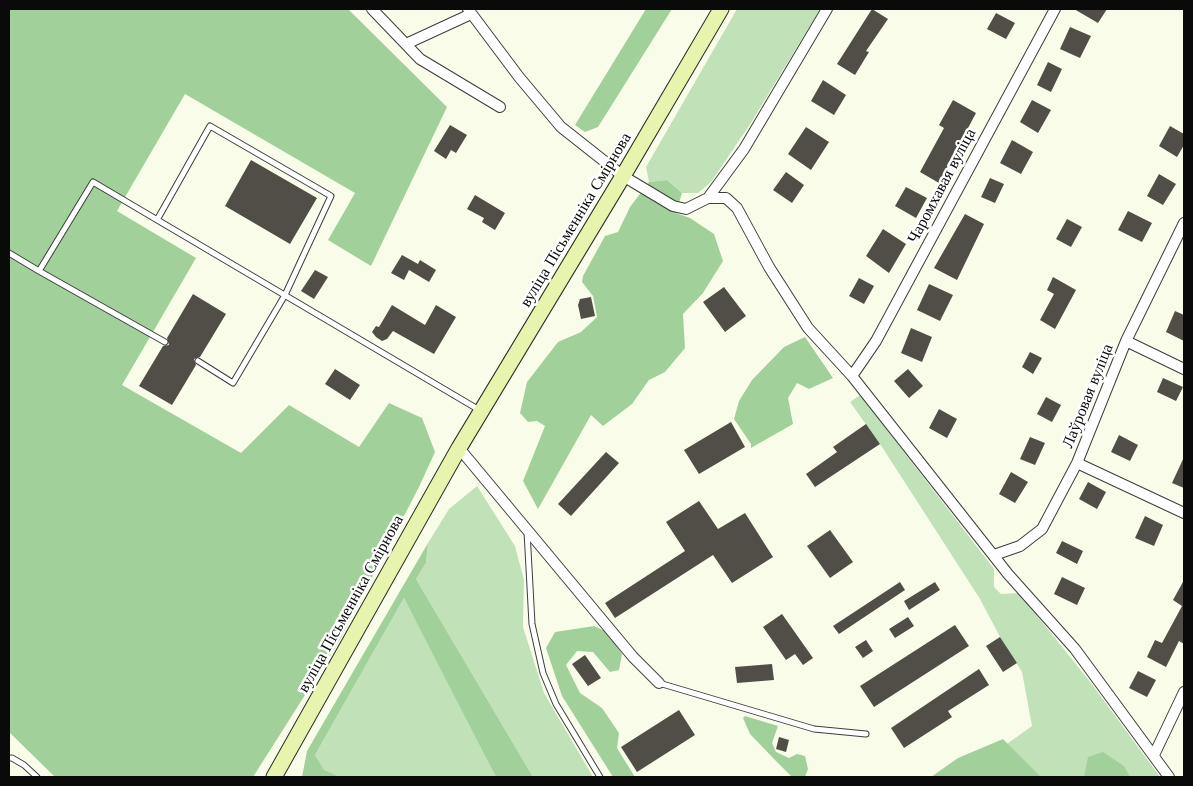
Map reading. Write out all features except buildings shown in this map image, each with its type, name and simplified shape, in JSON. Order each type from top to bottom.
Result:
[{"type":"main road","name":"вуліца Пісьменніка Смірнова","points":[[274,777],[459,448],[623,176],[720,9]]},
{"type":"street","points":[[372,9],[420,59],[500,107]]},
{"type":"street","points":[[708,198],[744,148],[827,9]]},
{"type":"street","name":"Чаромхавая вуліца","points":[[852,376],[876,341],[1055,9]]},
{"type":"street","points":[[406,44],[470,11],[519,77],[561,127],[623,176],[673,206],[686,209],[708,198],[726,198],[737,208],[769,267],[808,328],[852,376],[1008,574],[1075,649],[1169,777]]},
{"type":"street","name":"Лаўровая вуліца","points":[[994,555],[1020,546],[1042,529],[1077,463],[1126,342],[1184,223]]},
{"type":"street","points":[[1126,342],[1184,369]]},
{"type":"street","points":[[459,448],[526,526],[626,649],[659,683]]},
{"type":"street","points":[[1077,463],[1184,513]]},
{"type":"street","points":[[1154,755],[1184,692]]},
{"type":"lane","points":[[156,220],[210,126],[331,196],[285,295],[233,383],[198,361]]},
{"type":"lane","points":[[39,271],[93,182],[481,411]]},
{"type":"lane","points":[[9,253],[165,342]]},
{"type":"lane","points":[[526,526],[532,624],[543,673],[556,704],[600,777]]},
{"type":"lane","points":[[659,683],[814,729],[866,734]]},
{"type":"lane","points":[[9,758],[24,765],[37,777]]},
{"type":"green space","points":[[9,9],[348,9],[447,107],[371,266],[328,240],[355,193],[185,94],[117,211],[196,258],[122,385],[241,453],[289,405],[359,447],[389,403],[422,418],[435,452],[419,487],[338,643],[253,777],[55,777],[9,732]]},
{"type":"green space","points":[[646,9],[672,9],[598,127],[585,132],[575,125]]},
{"type":"green space","points":[[737,9],[820,9],[749,126],[711,182],[698,193],[682,193],[667,180],[649,182],[646,167]]},
{"type":"green space","points":[[667,180],[682,193],[676,213],[690,218],[714,234],[723,261],[703,293],[683,314],[685,348],[665,372],[649,380],[632,404],[603,426],[591,415],[538,509],[523,481],[545,426],[537,421],[528,422],[520,413],[527,382],[558,342],[581,332],[597,317],[593,296],[582,282],[583,276],[605,236],[618,232],[630,207],[649,182]]},
{"type":"green space","points":[[805,337],[833,378],[809,389],[797,383],[788,398],[793,424],[751,448],[751,444],[734,419],[739,401],[752,380],[784,347]]},
{"type":"green space","points":[[860,395],[994,569],[994,587],[1001,594],[1019,593],[1091,683],[1160,777],[985,777],[983,761],[1032,726],[1022,672],[1000,637],[980,599],[882,447],[850,402]]},
{"type":"green space","points":[[477,486],[515,546],[524,580],[523,627],[544,693],[593,777],[533,777],[416,579],[426,563],[428,543],[449,509]]},
{"type":"green space","points":[[428,543],[426,563],[416,579],[533,777],[496,777],[404,598],[315,755],[324,770],[340,777],[302,777],[307,751]]},
{"type":"green space","points":[[404,598],[450,684],[496,777],[340,777],[324,771],[315,755]]},
{"type":"green space","points":[[594,626],[607,632],[622,654],[619,670],[610,672],[593,652],[577,651],[566,665],[580,693],[602,708],[619,733],[617,748],[635,777],[613,777],[562,696],[546,648],[555,632]]},
{"type":"green space","points":[[745,716],[778,726],[772,743],[776,752],[789,758],[797,754],[805,756],[808,769],[805,777],[792,777],[775,760],[750,734],[743,718]]},
{"type":"green space","points":[[1003,739],[1041,777],[931,777],[958,758]]},
{"type":"green space","points":[[1103,752],[1124,766],[1130,777],[1084,777],[1088,757]]}]
